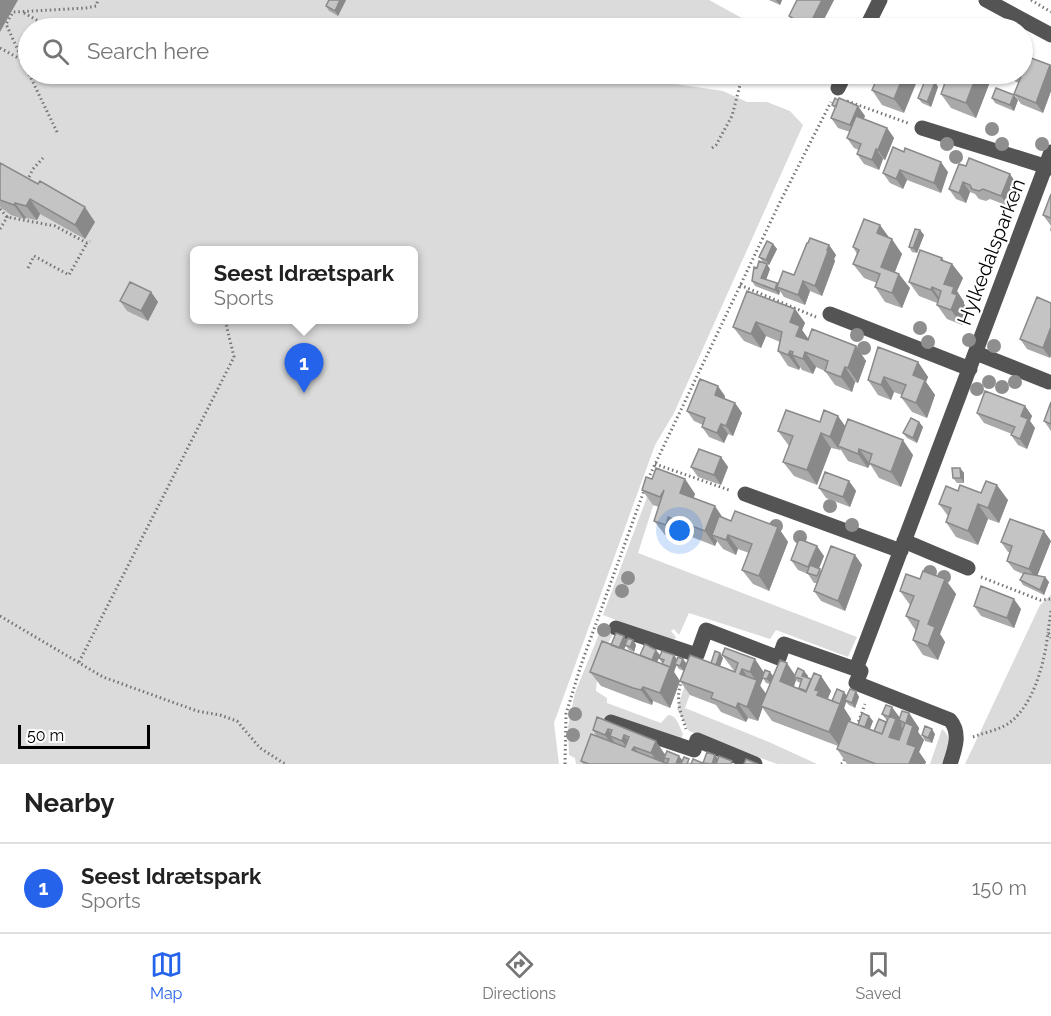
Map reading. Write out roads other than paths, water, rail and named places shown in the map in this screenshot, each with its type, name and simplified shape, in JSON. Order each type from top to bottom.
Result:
[{"type":"street","points":[[871,18],[880,0]]},
{"type":"street","points":[[986,0],[1019,18]]},
{"type":"street","points":[[1033,25],[1051,35]]},
{"type":"street","points":[[836,92],[840,84]]},
{"type":"street","name":"Hylkedalsparken","points":[[856,669],[1049,162],[922,128]]},
{"type":"street","points":[[830,314],[970,369]]},
{"type":"street","name":"Hylkedalsparken","points":[[976,353],[1049,382]]},
{"type":"street","points":[[745,494],[968,568]]},
{"type":"street","points":[[616,628],[697,655],[706,630],[779,658],[784,644],[861,670],[856,683],[950,720],[955,726],[956,740],[950,764]]},
{"type":"street","points":[[611,722],[694,750],[698,740],[755,764]]},
{"type":"place","name":"Seest Idrætspark","points":[[304,393]]}]
